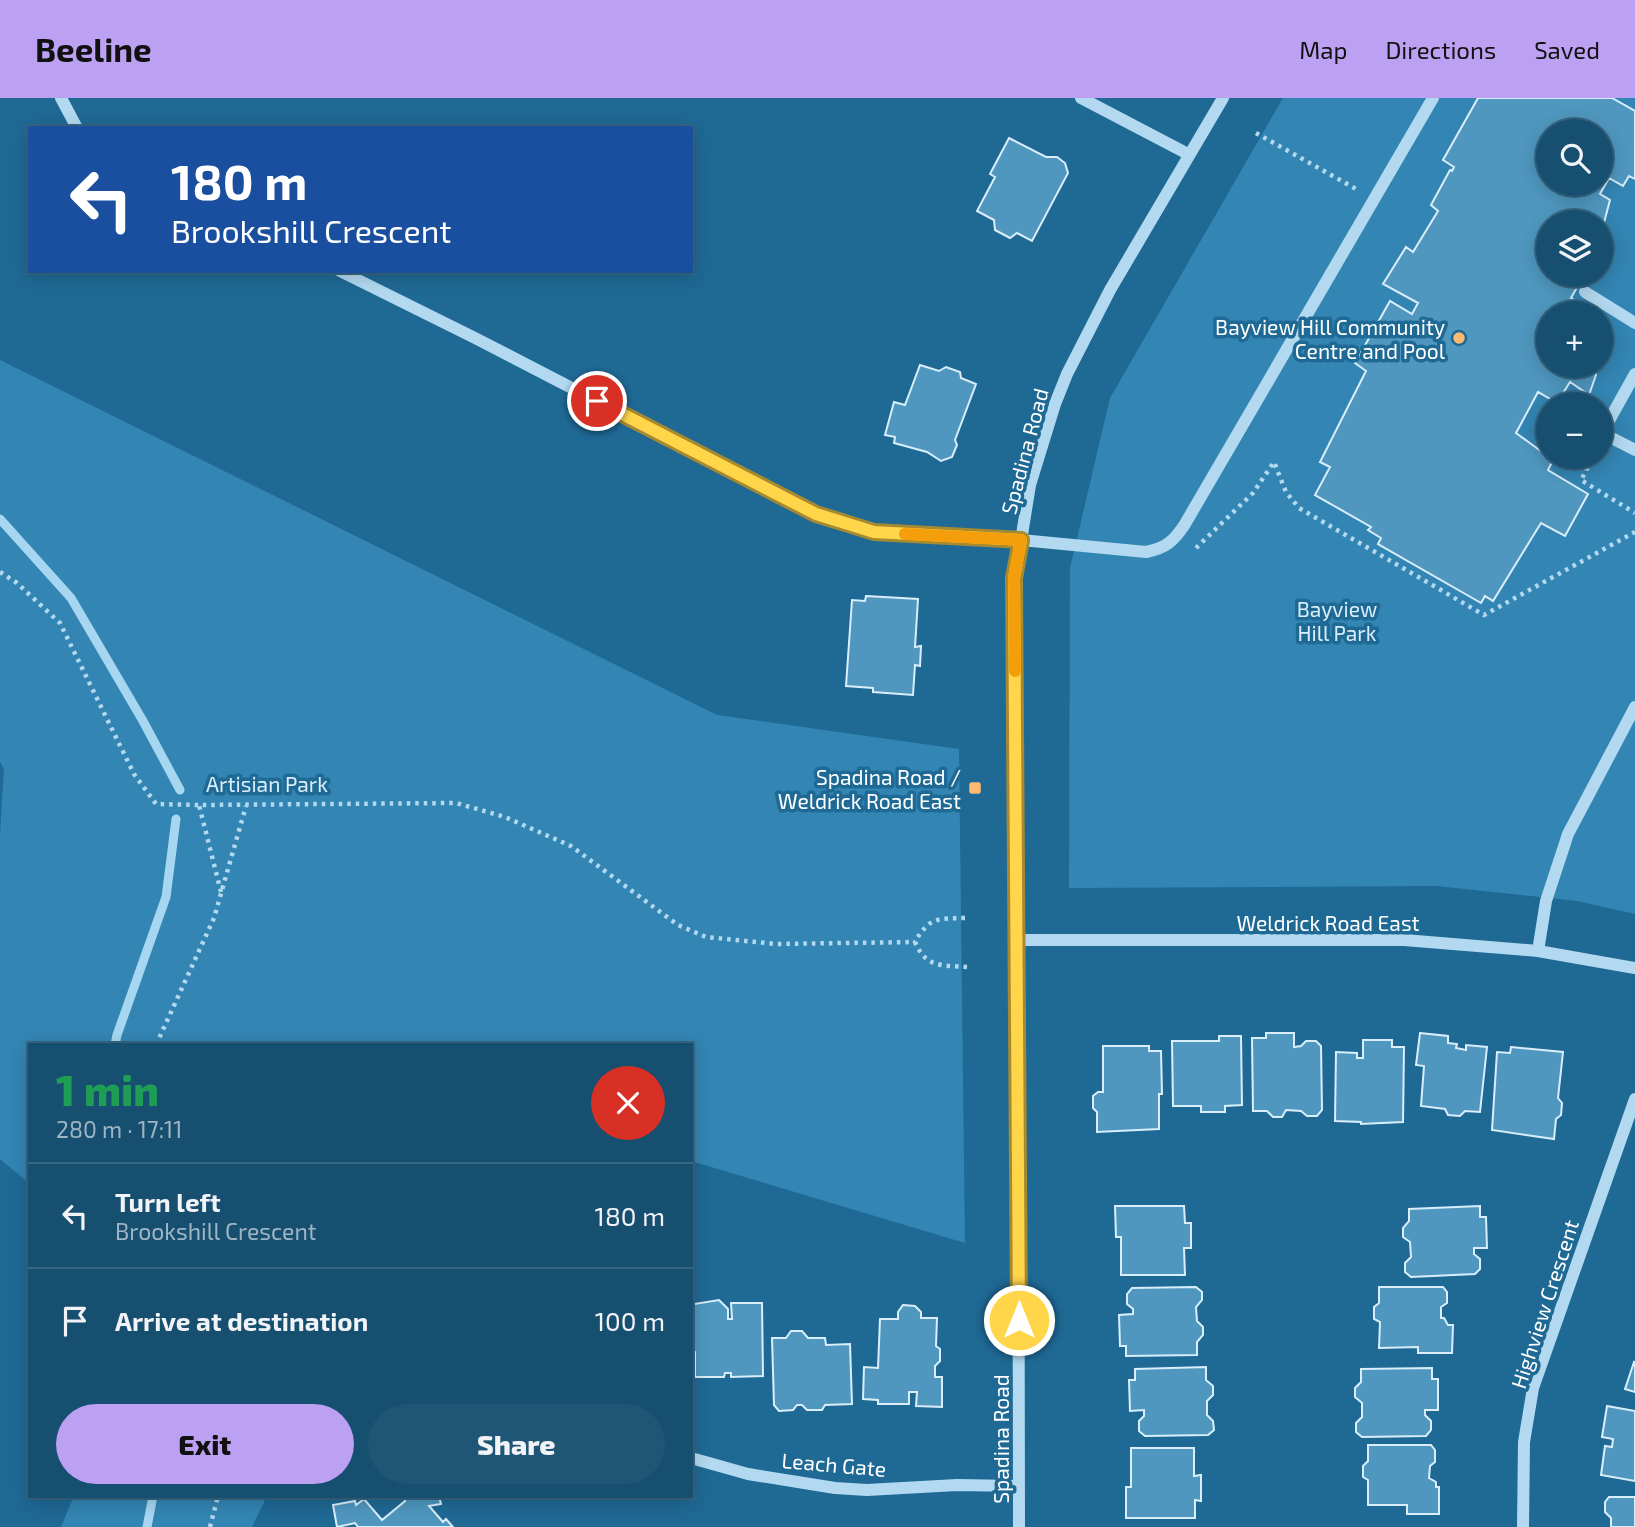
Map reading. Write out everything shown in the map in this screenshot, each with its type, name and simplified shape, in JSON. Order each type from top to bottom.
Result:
[{"type":"street","points":[[61,98],[76,126]]},
{"type":"street","points":[[1080,98],[1188,154]]},
{"type":"street","name":"Spadina Road","points":[[1019,1527],[1014,578],[1030,485],[1067,374],[1110,289],[1223,98]]},
{"type":"street","points":[[345,273],[816,514],[874,532],[1021,540],[1146,552],[1163,548],[1175,540],[1433,98]]},
{"type":"street","points":[[1585,292],[1635,323]]},
{"type":"street","points":[[1635,374],[1602,433],[1635,450]]},
{"type":"street","points":[[1538,951],[1546,901],[1568,834],[1635,707]]},
{"type":"street","name":"Weldrick Road East","points":[[1018,940],[1404,940],[1538,951],[1635,968]]},
{"type":"street","name":"Highview Crescent","points":[[1523,1527],[1524,1442],[1533,1388],[1635,1099]]},
{"type":"street","name":"Leach Gate","points":[[693,1459],[748,1474],[835,1488],[867,1490],[957,1485],[1019,1486]]},
{"type":"path","points":[[1256,133],[1375,198]]},
{"type":"path","points":[[1195,550],[1253,493],[1274,462],[1286,492],[1299,508],[1484,615],[1635,533]]},
{"type":"path","points":[[1587,469],[1581,480],[1635,513]]},
{"type":"path","points":[[0,572],[17,583],[60,623],[134,774],[156,804],[246,806],[456,803],[505,817],[570,846],[678,925],[706,937],[776,944],[915,942]]},
{"type":"path","points":[[199,805],[221,892]]},
{"type":"path","points":[[157,1043],[214,918],[246,806]]},
{"type":"path","points":[[915,942],[924,926],[935,919],[965,918]]},
{"type":"path","points":[[915,942],[921,956],[935,965],[967,967]]},
{"type":"path","points":[[211,1527],[218,1498]]},
{"type":"green space","name":"Bayview Hill Park","points":[[1283,98],[1635,98],[1635,914],[1577,901],[1436,886],[1069,888],[1070,568],[1110,398]]},
{"type":"green space","name":"Artisian Park","points":[[0,360],[717,715],[959,749],[965,1243],[693,1162],[693,1043],[28,1043],[28,1182],[0,1159],[0,834],[4,769],[0,762]]},
{"type":"green space","points":[[73,1498],[266,1498],[252,1527],[61,1527]]},
{"type":"building","name":"Bayview Hill Community Centre and Pool","points":[[1478,98],[1612,98],[1635,111],[1635,179],[1629,176],[1623,186],[1613,180],[1613,119],[1536,119],[1536,196],[1603,196],[1610,200],[1607,210],[1536,210],[1536,287],[1577,287],[1571,298],[1576,301],[1536,301],[1536,378],[1595,378],[1590,392],[1585,392],[1570,382],[1564,392],[1536,392],[1516,433],[1536,448],[1536,469],[1548,469],[1588,494],[1565,536],[1541,523],[1493,601],[1485,596],[1481,603],[1378,544],[1381,538],[1368,530],[1371,527],[1315,495],[1330,467],[1320,462],[1366,371],[1355,363],[1390,301],[1412,314],[1418,303],[1383,284],[1406,247],[1413,252],[1438,211],[1431,205],[1454,167],[1443,160]]},
{"type":"building","points":[[1009,138],[1046,157],[1057,157],[1065,163],[1068,173],[1032,241],[1017,233],[1010,238],[995,230],[994,220],[977,211],[995,177],[990,174]]},
{"type":"building","points":[[920,365],[939,371],[946,367],[960,372],[961,378],[976,384],[955,440],[957,445],[952,457],[941,461],[927,452],[894,443],[895,437],[885,435],[894,402],[905,405]]},
{"type":"building","points":[[866,596],[918,599],[915,647],[921,646],[920,666],[915,665],[913,695],[873,692],[873,688],[846,686],[852,600],[865,601]]},
{"type":"building","points":[[1266,1033],[1294,1033],[1294,1047],[1301,1046],[1306,1041],[1316,1041],[1321,1046],[1322,1110],[1317,1116],[1286,1110],[1282,1117],[1273,1117],[1267,1111],[1253,1111],[1252,1038],[1266,1038]]},
{"type":"building","points":[[1420,1033],[1448,1036],[1448,1043],[1457,1044],[1456,1048],[1466,1050],[1466,1045],[1487,1047],[1480,1112],[1465,1111],[1460,1116],[1448,1115],[1445,1109],[1421,1106],[1424,1066],[1416,1065]]},
{"type":"building","points":[[1219,1036],[1241,1036],[1242,1105],[1225,1106],[1225,1112],[1201,1112],[1201,1106],[1173,1106],[1172,1041],[1219,1041]]},
{"type":"building","points":[[1363,1040],[1392,1040],[1392,1047],[1404,1047],[1403,1122],[1361,1124],[1335,1121],[1336,1052],[1357,1053],[1357,1058],[1363,1058]]},
{"type":"building","points":[[1103,1046],[1149,1046],[1149,1051],[1161,1051],[1162,1094],[1159,1094],[1159,1129],[1097,1132],[1097,1112],[1093,1108],[1093,1096],[1103,1092]]},
{"type":"building","points":[[1511,1047],[1563,1052],[1558,1098],[1562,1103],[1561,1115],[1556,1119],[1554,1139],[1492,1130],[1497,1052],[1510,1053]]},
{"type":"building","points":[[1115,1206],[1184,1206],[1185,1223],[1191,1223],[1191,1248],[1184,1248],[1185,1275],[1121,1275],[1121,1237],[1116,1237]]},
{"type":"building","points":[[1480,1206],[1480,1217],[1486,1217],[1487,1248],[1474,1248],[1474,1254],[1480,1259],[1480,1269],[1475,1274],[1411,1277],[1405,1272],[1405,1263],[1411,1257],[1410,1242],[1403,1237],[1403,1228],[1409,1221],[1409,1209]]},
{"type":"building","points":[[1196,1287],[1202,1292],[1202,1300],[1196,1307],[1197,1321],[1203,1327],[1203,1335],[1197,1342],[1197,1355],[1126,1356],[1126,1346],[1120,1346],[1119,1315],[1133,1314],[1133,1309],[1127,1304],[1127,1294],[1132,1288]]},
{"type":"building","points":[[1379,1287],[1443,1287],[1447,1292],[1447,1303],[1441,1307],[1441,1318],[1444,1318],[1448,1325],[1453,1325],[1452,1353],[1418,1353],[1418,1347],[1379,1348],[1380,1322],[1374,1319],[1374,1307],[1379,1303]]},
{"type":"building","points":[[719,1300],[728,1309],[728,1319],[732,1319],[731,1303],[762,1303],[763,1376],[731,1377],[731,1373],[725,1373],[724,1377],[695,1377],[694,1304]]},
{"type":"building","points":[[903,1305],[915,1306],[921,1312],[921,1318],[937,1318],[936,1346],[940,1349],[940,1361],[935,1366],[935,1377],[942,1377],[942,1407],[916,1406],[917,1392],[909,1392],[909,1404],[878,1404],[878,1400],[863,1399],[864,1367],[878,1368],[880,1319],[898,1319],[898,1312]]},
{"type":"building","points":[[791,1331],[802,1331],[808,1338],[825,1338],[826,1345],[850,1344],[852,1404],[825,1405],[822,1410],[807,1410],[802,1405],[797,1405],[793,1410],[779,1411],[774,1405],[772,1338],[786,1338]]},
{"type":"building","points":[[1635,1363],[1635,1392],[1625,1389]]},
{"type":"building","points":[[1206,1367],[1206,1380],[1213,1386],[1213,1395],[1207,1401],[1207,1415],[1213,1421],[1214,1430],[1208,1435],[1145,1436],[1139,1431],[1139,1421],[1144,1416],[1144,1410],[1130,1411],[1129,1380],[1135,1380],[1135,1369]]},
{"type":"building","points":[[1432,1368],[1432,1379],[1438,1379],[1438,1410],[1425,1410],[1425,1415],[1431,1421],[1431,1430],[1426,1436],[1362,1437],[1356,1432],[1356,1423],[1362,1417],[1362,1403],[1355,1397],[1355,1388],[1361,1382],[1361,1369]]},
{"type":"building","points":[[1607,1406],[1635,1411],[1635,1481],[1601,1475],[1605,1446],[1612,1447],[1613,1439],[1602,1437]]},
{"type":"building","points":[[1368,1445],[1431,1445],[1435,1450],[1435,1462],[1430,1466],[1429,1478],[1439,1487],[1439,1514],[1407,1514],[1407,1505],[1368,1505],[1368,1480],[1363,1477],[1363,1466],[1368,1461]]},
{"type":"building","points":[[1131,1448],[1194,1448],[1194,1476],[1201,1475],[1201,1501],[1195,1500],[1195,1518],[1126,1518],[1126,1487],[1131,1487]]},
{"type":"building","points":[[1609,1497],[1635,1497],[1635,1527],[1611,1527],[1611,1518],[1605,1512],[1605,1502]]},
{"type":"building","points":[[404,1498],[440,1498],[441,1504],[429,1506],[443,1522],[446,1519],[453,1527],[358,1527],[355,1523],[337,1527],[333,1505],[355,1501],[356,1505],[364,1499],[382,1520],[405,1501]]},
{"type":"waterway","points":[[0,519],[71,598],[180,790]]},
{"type":"waterway","points":[[115,1043],[166,897],[176,819]]},
{"type":"waterway","points":[[147,1527],[153,1498]]},
{"type":"slow traffic","points":[[905,534],[1021,540],[1014,578],[1015,671]]},
{"type":"place","name":"Bayview Hill Community Centre and Pool","points":[[1459,338]]},
{"type":"place","name":"Spadina Road / Weldrick Road East","points":[[975,788]]},
{"type":"route","points":[[597,401],[816,514],[842,524],[874,532],[1021,540],[1014,578],[1019,1320]]}]
